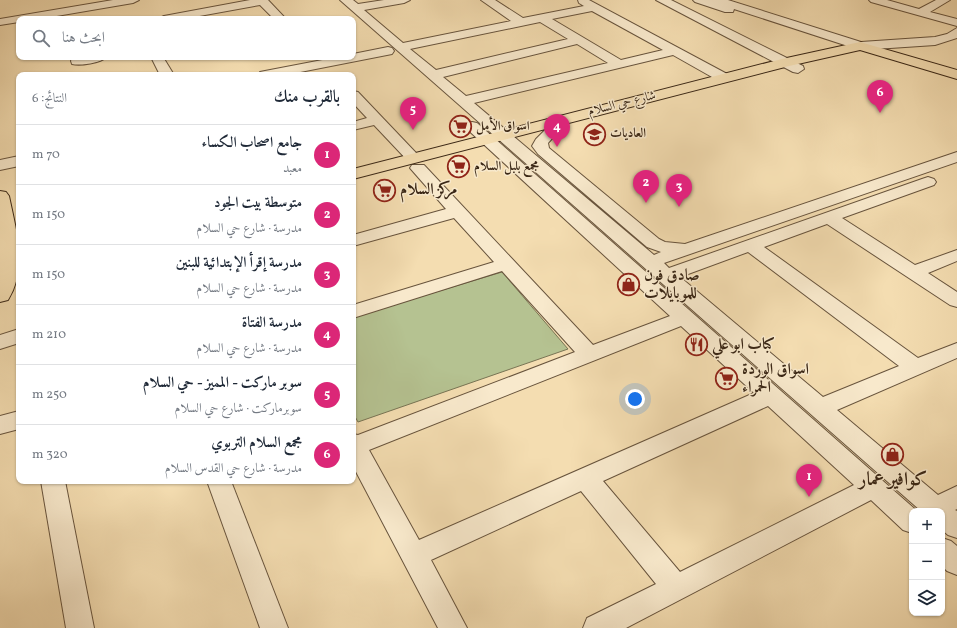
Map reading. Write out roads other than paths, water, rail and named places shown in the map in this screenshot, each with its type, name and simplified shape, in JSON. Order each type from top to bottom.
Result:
[{"type":"main road","points":[[356,183],[415,163],[500,142],[550,133],[828,57],[854,47],[957,75]]},
{"type":"main road","points":[[828,57],[873,58],[957,82]]},
{"type":"main road","name":"شارع حي السلام","points":[[500,142],[724,78],[793,66]]},
{"type":"main road","points":[[356,173],[415,163]]},
{"type":"main road","points":[[0,196],[10,262],[1,293]]},
{"type":"main road","points":[[6,234],[16,246]]},
{"type":"main road","points":[[1,293],[16,277]]},
{"type":"street","points":[[61,16],[133,0]]},
{"type":"street","points":[[349,10],[404,0]]},
{"type":"street","points":[[487,0],[521,22]]},
{"type":"street","points":[[581,0],[724,78]]},
{"type":"street","points":[[662,0],[793,66]]},
{"type":"street","points":[[699,0],[854,47],[935,41],[951,37],[957,32]]},
{"type":"street","points":[[717,0],[854,47]]},
{"type":"street","points":[[874,0],[957,23]]},
{"type":"street","points":[[919,12],[944,0]]},
{"type":"street","points":[[180,16],[263,1],[277,16]]},
{"type":"street","points":[[356,55],[394,49],[594,7]]},
{"type":"street","points":[[356,16],[500,142],[771,395],[909,519]]},
{"type":"street","points":[[542,18],[619,64]]},
{"type":"street","points":[[0,22],[16,20]]},
{"type":"street","points":[[433,75],[579,40]]},
{"type":"street","points":[[394,49],[433,75],[463,101],[500,142],[650,262],[664,276],[936,508]]},
{"type":"street","points":[[463,101],[674,51]]},
{"type":"street","points":[[77,60],[81,72]]},
{"type":"street","points":[[159,60],[165,72]]},
{"type":"street","points":[[276,72],[320,60],[331,72]]},
{"type":"street","points":[[356,98],[589,354]]},
{"type":"street","points":[[356,125],[377,120]]},
{"type":"street","points":[[550,133],[541,142],[540,146],[543,151],[653,243],[662,247],[690,249]]},
{"type":"street","points":[[650,262],[957,157]]},
{"type":"street","points":[[0,165],[16,161]]},
{"type":"street","points":[[664,276],[957,171]]},
{"type":"street","points":[[356,239],[458,210]]},
{"type":"street","points":[[797,212],[795,216],[799,220],[811,224]]},
{"type":"street","points":[[828,217],[957,301]]},
{"type":"street","points":[[775,220],[790,222],[794,226],[793,230]]},
{"type":"street","points":[[750,245],[917,368]]},
{"type":"street","points":[[914,272],[957,255]]},
{"type":"street","points":[[356,311],[506,264]]},
{"type":"street","points":[[356,443],[676,321]]},
{"type":"street","points":[[0,342],[16,337]]},
{"type":"street","points":[[819,408],[957,350]]},
{"type":"street","points":[[414,555],[771,395]]},
{"type":"street","points":[[0,425],[16,421]]},
{"type":"street","points":[[356,448],[453,628]]},
{"type":"street","points":[[586,479],[676,587]]},
{"type":"street","points":[[54,484],[80,628]]},
{"type":"street","points":[[220,484],[274,628]]},
{"type":"street","points":[[597,628],[873,487]]},
{"type":"street","points":[[943,508],[957,496]]},
{"type":"street","points":[[945,516],[957,527]]},
{"type":"street","points":[[945,552],[957,562]]},
{"type":"place","name":"مجمع السلام التربوي","points":[[880,113]]},
{"type":"place","name":"اسواق الأمل","points":[[461,127]]},
{"type":"place","name":"سوبر ماركت - المميز - حي السلام","points":[[413,130]]},
{"type":"place","name":"العاديات","points":[[595,134]]},
{"type":"place","name":"مدرسة الفتاة","points":[[557,147]]},
{"type":"place","name":"مجمع بلبل السلام","points":[[459,167]]},
{"type":"place","name":"مركز السلام","points":[[385,190]]},
{"type":"place","name":"متوسطة بيت الجود","points":[[646,203]]},
{"type":"place","name":"مدرسة إقرأ الإبتدائية للبنين","points":[[679,207]]},
{"type":"place","name":"صادق فون للموبايلات","points":[[628,285]]},
{"type":"place","name":"كباب ابو علي","points":[[697,345]]},
{"type":"place","name":"اسواق الوردة الحمراء","points":[[727,379]]},
{"type":"place","name":"كوافير عمار","points":[[893,455]]},
{"type":"place","name":"جامع اصحاب الكساء","points":[[809,497]]}]
